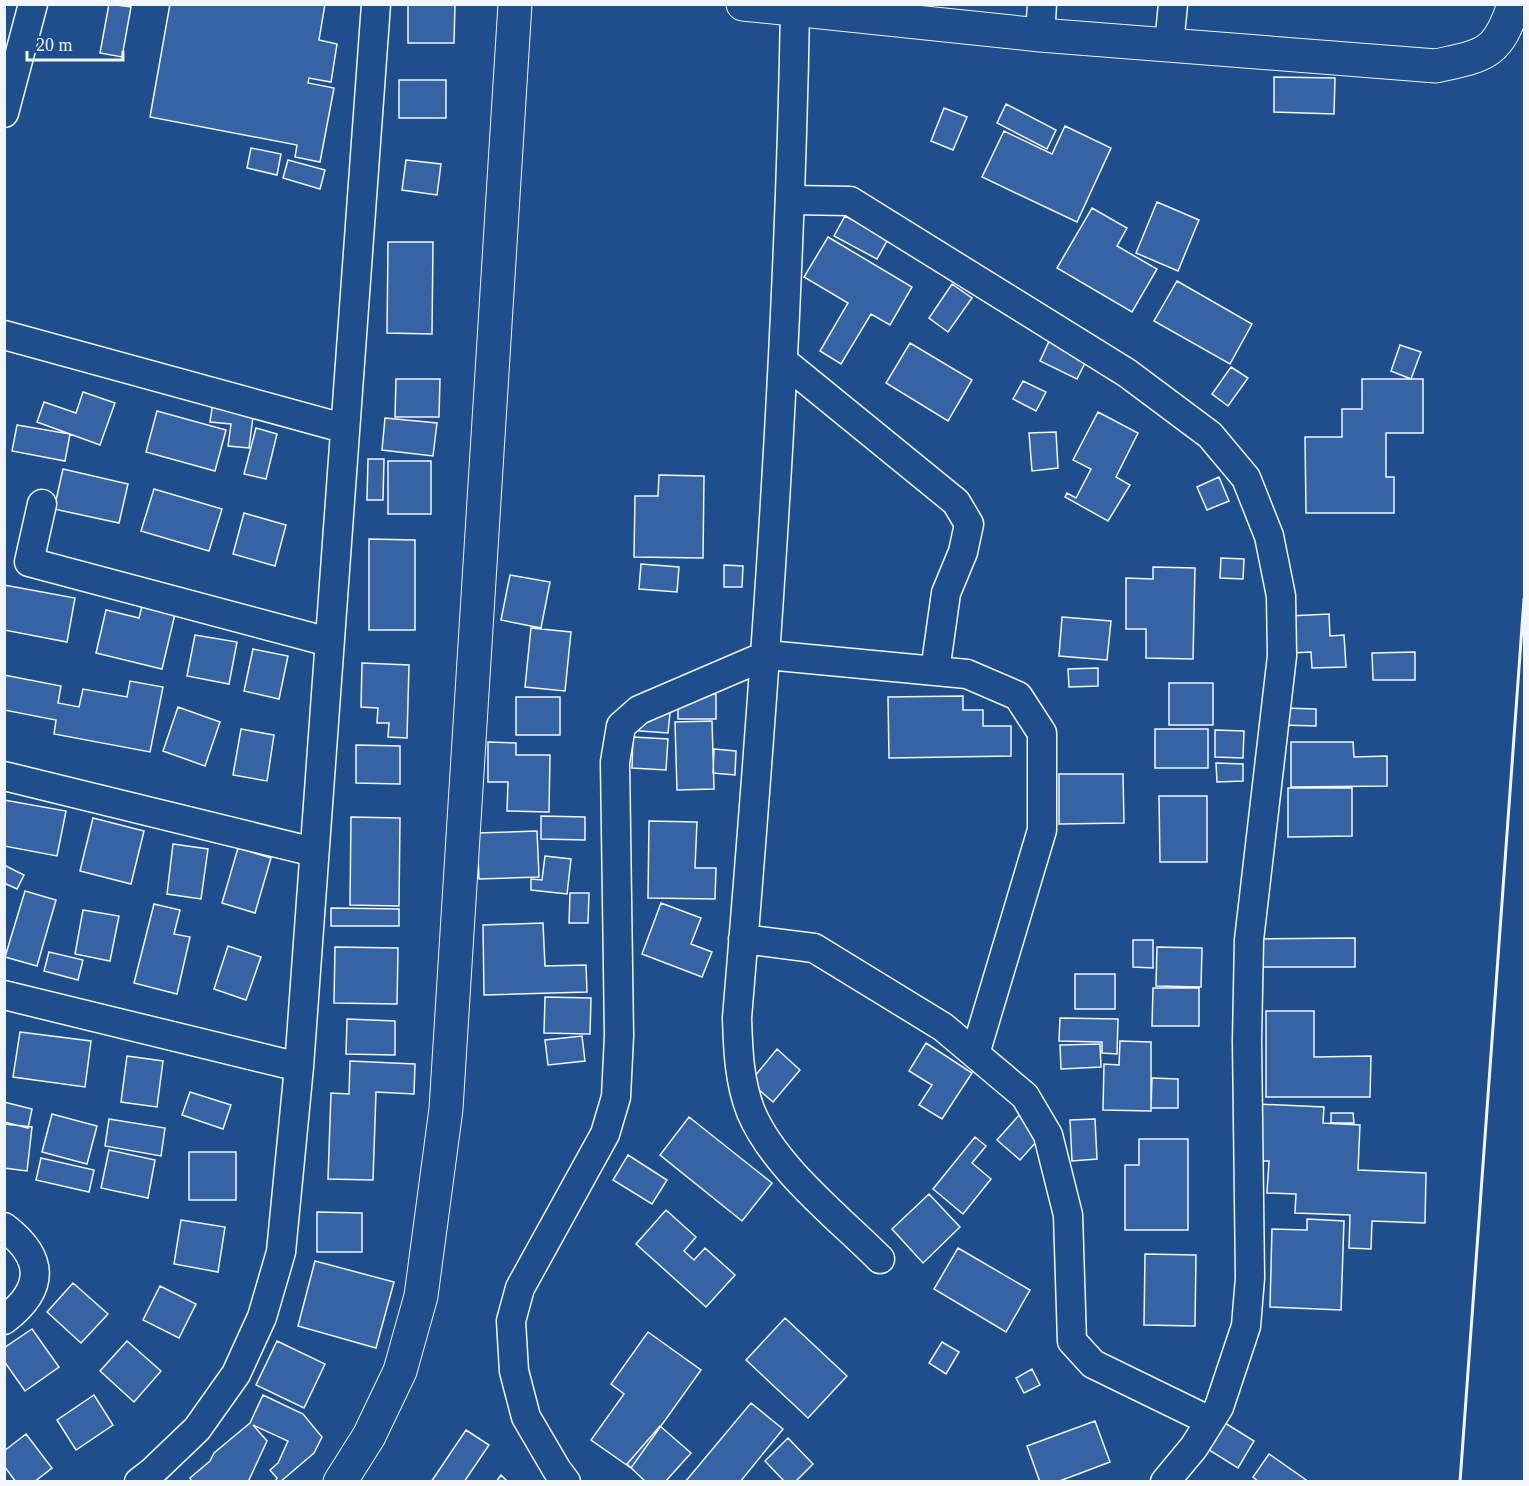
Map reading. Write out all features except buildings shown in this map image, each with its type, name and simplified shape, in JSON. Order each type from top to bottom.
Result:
[{"type":"street","points":[[6,100],[33,4]]},
{"type":"street","points":[[140,1482],[197,1429],[236,1374],[262,1317],[281,1252],[299,1067],[376,4]]},
{"type":"street","points":[[340,1482],[369,1436],[400,1371],[422,1296],[446,1109],[515,4]]},
{"type":"street","points":[[743,4],[795,10],[1041,20],[1169,45],[1436,66],[1480,56],[1505,33],[1514,4]]},
{"type":"street","points":[[1169,45],[1173,4]]},
{"type":"street","points":[[795,10],[792,200],[767,655],[737,1018],[739,1062],[751,1112],[775,1155],[880,1259]]},
{"type":"street","points":[[792,200],[850,201],[1127,373],[1210,435],[1246,478],[1269,536],[1281,596],[1282,656],[1249,940],[1249,1287],[1246,1326],[1219,1407],[1194,1447],[1165,1482]]},
{"type":"street","points":[[4,335],[344,428]]},
{"type":"street","points":[[783,361],[956,502],[969,524],[963,552],[945,593],[935,671]]},
{"type":"street","points":[[42,504],[29,562],[329,642]]},
{"type":"street","points":[[566,1482],[526,1417],[514,1371],[511,1321],[520,1288],[605,1134],[616,1096],[619,1036],[615,762],[621,726],[639,710],[767,655],[967,674],[1018,696],[1042,733],[1042,830],[975,1054]]},
{"type":"street","points":[[4,776],[314,852]]},
{"type":"street","points":[[743,939],[814,948],[943,1027],[1025,1096],[1048,1135],[1068,1215],[1072,1341],[1093,1364],[1210,1421]]},
{"type":"street","points":[[4,995],[299,1067]]},
{"type":"street","points":[[4,1227],[32,1255],[36,1278],[22,1306],[4,1320]]},
{"type":"wall","points":[[1460,1482],[1524,599]]}]
